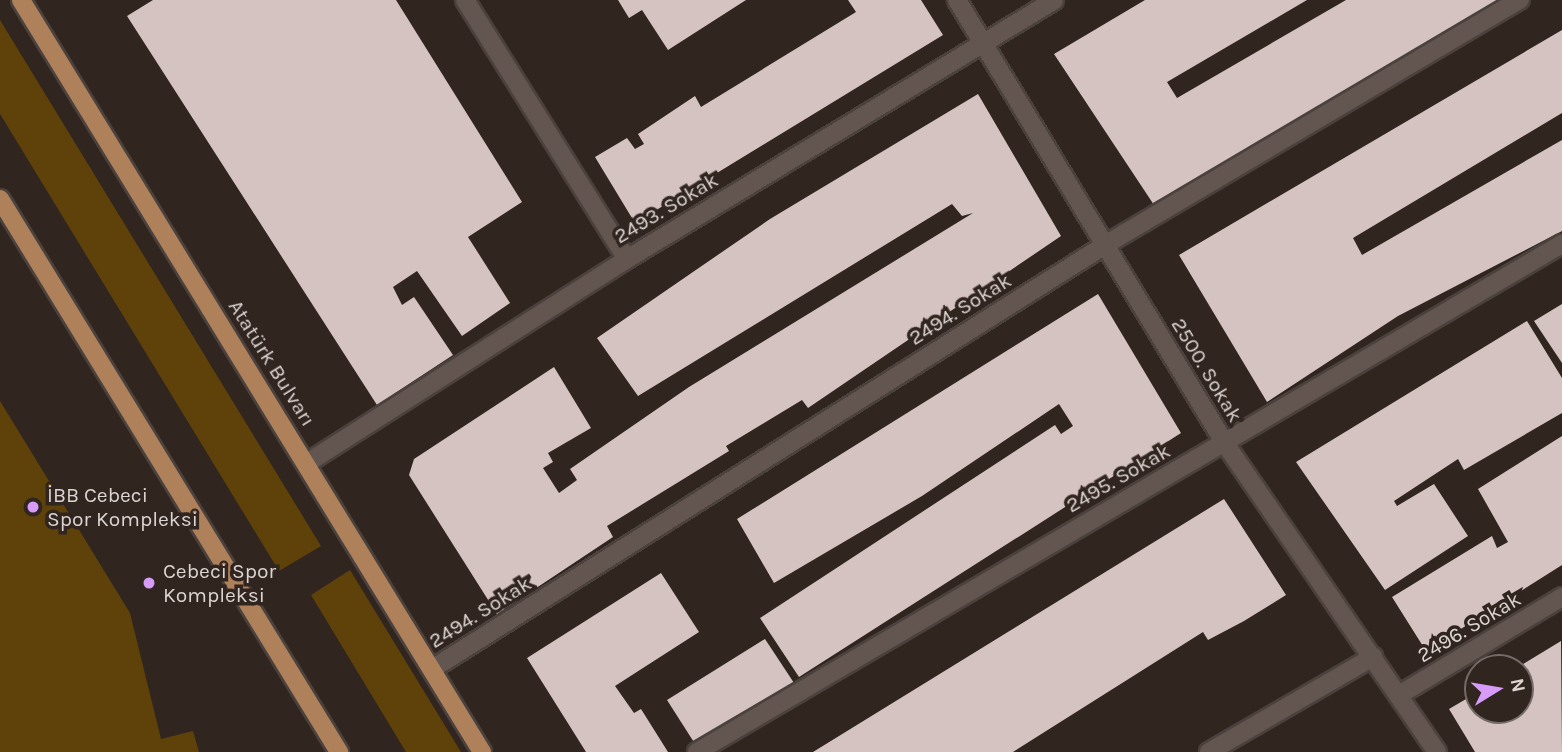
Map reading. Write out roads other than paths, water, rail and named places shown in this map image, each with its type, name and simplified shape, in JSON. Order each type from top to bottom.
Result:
[{"type":"main road","name":"Atatürk Bulvarı","points":[[24,1],[482,752]]},
{"type":"main road","points":[[0,199],[339,752]]},
{"type":"street","points":[[466,0],[627,259]]},
{"type":"street","name":"2500. Sokak","points":[[957,0],[1224,442],[1437,752]]},
{"type":"street","name":"2493. Sokak","points":[[307,463],[627,259],[1055,0]]},
{"type":"street","name":"2494. Sokak","points":[[432,669],[1105,245],[1520,0]]},
{"type":"street","name":"2495. Sokak","points":[[697,752],[1562,244]]},
{"type":"street","name":"2496. Sokak","points":[[1399,695],[1562,597]]},
{"type":"street","points":[[1209,752],[1373,657]]},
{"type":"place","name":"İBB Cebeci Spor Kompleksi","points":[[33,507]]},
{"type":"place","name":"Cebeci Spor Kompleksi","points":[[149,583]]}]
